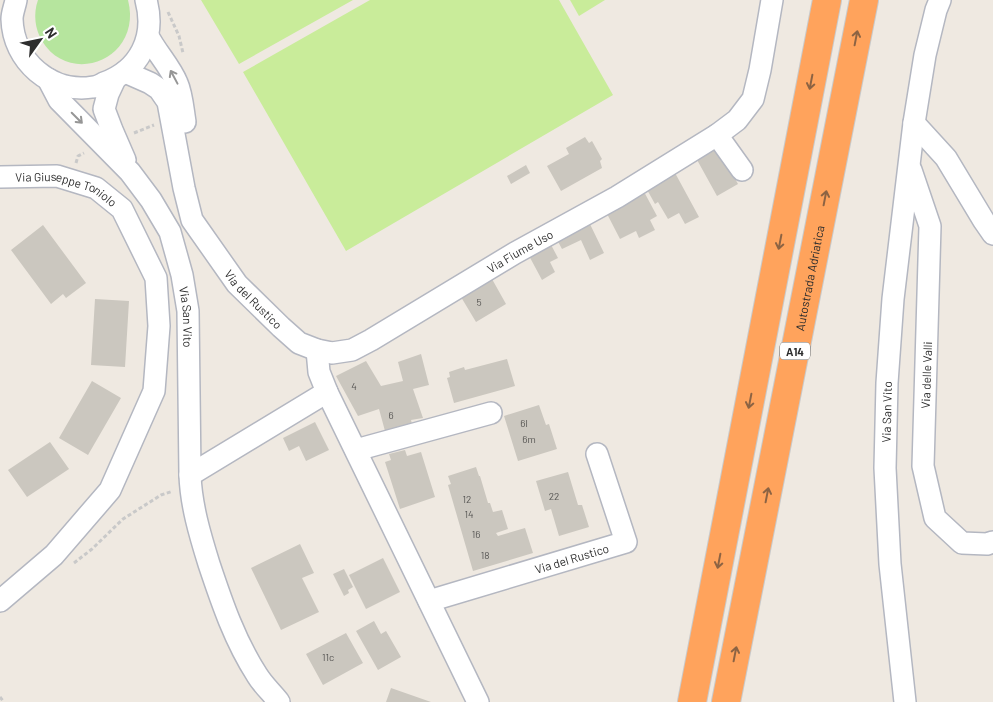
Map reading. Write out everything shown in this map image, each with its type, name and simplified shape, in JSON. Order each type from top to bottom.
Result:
[{"type":"highway","name":"A14","points":[[692,702],[827,0]]},
{"type":"highway","name":"Autostrada Adriatica","points":[[726,702],[864,0]]},
{"type":"street","points":[[16,0],[12,18],[16,42]]},
{"type":"street","points":[[0,22],[34,70],[48,80],[70,87],[94,87],[120,76],[136,62],[148,36],[150,14],[146,0]]},
{"type":"street","name":"Via Fiume Uso","points":[[318,350],[332,353],[352,350],[371,340],[515,254],[617,197],[717,135],[737,120],[753,99],[772,0]]},
{"type":"street","name":"Via San Vito","points":[[905,702],[890,564],[885,468],[886,383],[893,299],[914,123],[925,55],[940,0]]},
{"type":"street","name":"Via del Rustico","points":[[148,36],[177,84],[184,113],[201,216],[209,244]]},
{"type":"street","name":"Via del Rustico","points":[[120,76],[150,83],[159,89],[168,102],[192,220],[236,284],[299,343],[318,350]]},
{"type":"street","name":"Via San Vito","points":[[120,76],[108,94],[104,109],[130,172]]},
{"type":"street","name":"Via San Vito","points":[[48,80],[59,100],[130,172],[151,200],[170,232],[182,275],[188,311],[190,480],[199,531],[219,594],[236,637],[258,677],[279,702]]},
{"type":"street","points":[[914,123],[946,158],[993,234]]},
{"type":"street","points":[[717,135],[742,170]]},
{"type":"street","name":"Via delle Valli","points":[[909,165],[930,226],[923,466],[935,518],[962,543],[987,544],[993,542]]},
{"type":"street","name":"Via Giuseppe Toniolo","points":[[0,177],[57,176],[96,188],[122,209],[156,278],[159,326],[154,391],[110,490],[54,555],[0,601]]},
{"type":"street","points":[[318,350],[319,372],[327,392],[478,702]]},
{"type":"street","points":[[190,480],[327,392]]},
{"type":"street","points":[[356,450],[491,413]]},
{"type":"street","name":"Via del Rustico","points":[[429,600],[626,542],[597,454]]},
{"type":"path","points":[[130,135],[157,124]]},
{"type":"path","points":[[69,568],[123,519],[161,495],[190,480]]},
{"type":"path","points":[[0,697],[4,702]]},
{"type":"green space","points":[[38,0],[128,0],[130,20],[125,37],[115,51],[102,60],[86,64],[70,63],[55,55],[42,41],[36,26],[35,16]]},
{"type":"green space","points":[[201,0],[353,0],[239,64]]},
{"type":"green space","points":[[370,0],[559,0],[613,95],[346,251],[243,72]]},
{"type":"green space","points":[[570,0],[605,0],[579,16]]},
{"type":"building","points":[[585,137],[589,143],[592,141],[602,159],[600,161],[602,168],[561,191],[547,166],[569,154],[566,148]]},
{"type":"building","points":[[717,146],[738,184],[717,196],[696,158]]},
{"type":"building","points":[[526,165],[530,173],[511,184],[507,176]]},
{"type":"building","points":[[674,171],[699,217],[685,224],[679,213],[668,219],[658,202],[655,204],[645,186]]},
{"type":"building","points":[[642,188],[657,216],[650,220],[655,230],[639,238],[636,231],[620,239],[604,208]]},
{"type":"building","points":[[588,220],[604,253],[590,260],[581,240],[562,249],[555,236]]},
{"type":"building","points":[[43,225],[86,283],[66,298],[63,294],[51,304],[11,250]]},
{"type":"building","points":[[549,241],[558,258],[550,262],[555,272],[542,280],[527,252]]},
{"type":"building","points":[[492,279],[506,304],[476,322],[461,297]]},
{"type":"building","points":[[95,299],[129,301],[125,367],[91,365]]},
{"type":"building","points":[[421,354],[429,385],[413,389],[423,418],[411,420],[413,428],[401,430],[400,426],[385,431],[379,409],[358,416],[336,376],[366,361],[381,386],[403,381],[398,362]]},
{"type":"building","points":[[507,359],[515,386],[454,403],[447,378],[450,377],[449,372],[464,367],[465,370]]},
{"type":"building","points":[[92,381],[121,398],[88,455],[59,438]]},
{"type":"building","points":[[539,405],[546,425],[549,424],[557,449],[518,461],[504,416]]},
{"type":"building","points":[[315,422],[329,450],[306,461],[299,446],[289,451],[283,438]]},
{"type":"building","points":[[50,442],[69,469],[27,497],[8,470]]},
{"type":"building","points":[[405,450],[407,456],[421,452],[435,497],[400,509],[385,462],[391,460],[389,454]]},
{"type":"building","points":[[476,467],[488,503],[490,503],[493,512],[502,510],[508,529],[496,533],[498,536],[525,528],[533,553],[473,571],[448,485],[451,484],[448,476]]},
{"type":"building","points":[[568,472],[578,505],[582,505],[589,527],[559,536],[551,509],[545,511],[536,481]]},
{"type":"building","points":[[300,544],[314,573],[302,578],[319,612],[281,630],[251,568]]},
{"type":"building","points":[[383,558],[400,592],[366,609],[349,575]]},
{"type":"building","points":[[344,569],[353,587],[344,596],[333,574]]},
{"type":"building","points":[[374,621],[381,634],[386,631],[401,657],[378,670],[356,631]]},
{"type":"building","points":[[346,633],[363,663],[323,685],[306,654]]},
{"type":"building","points":[[391,688],[431,702],[386,702]]}]
